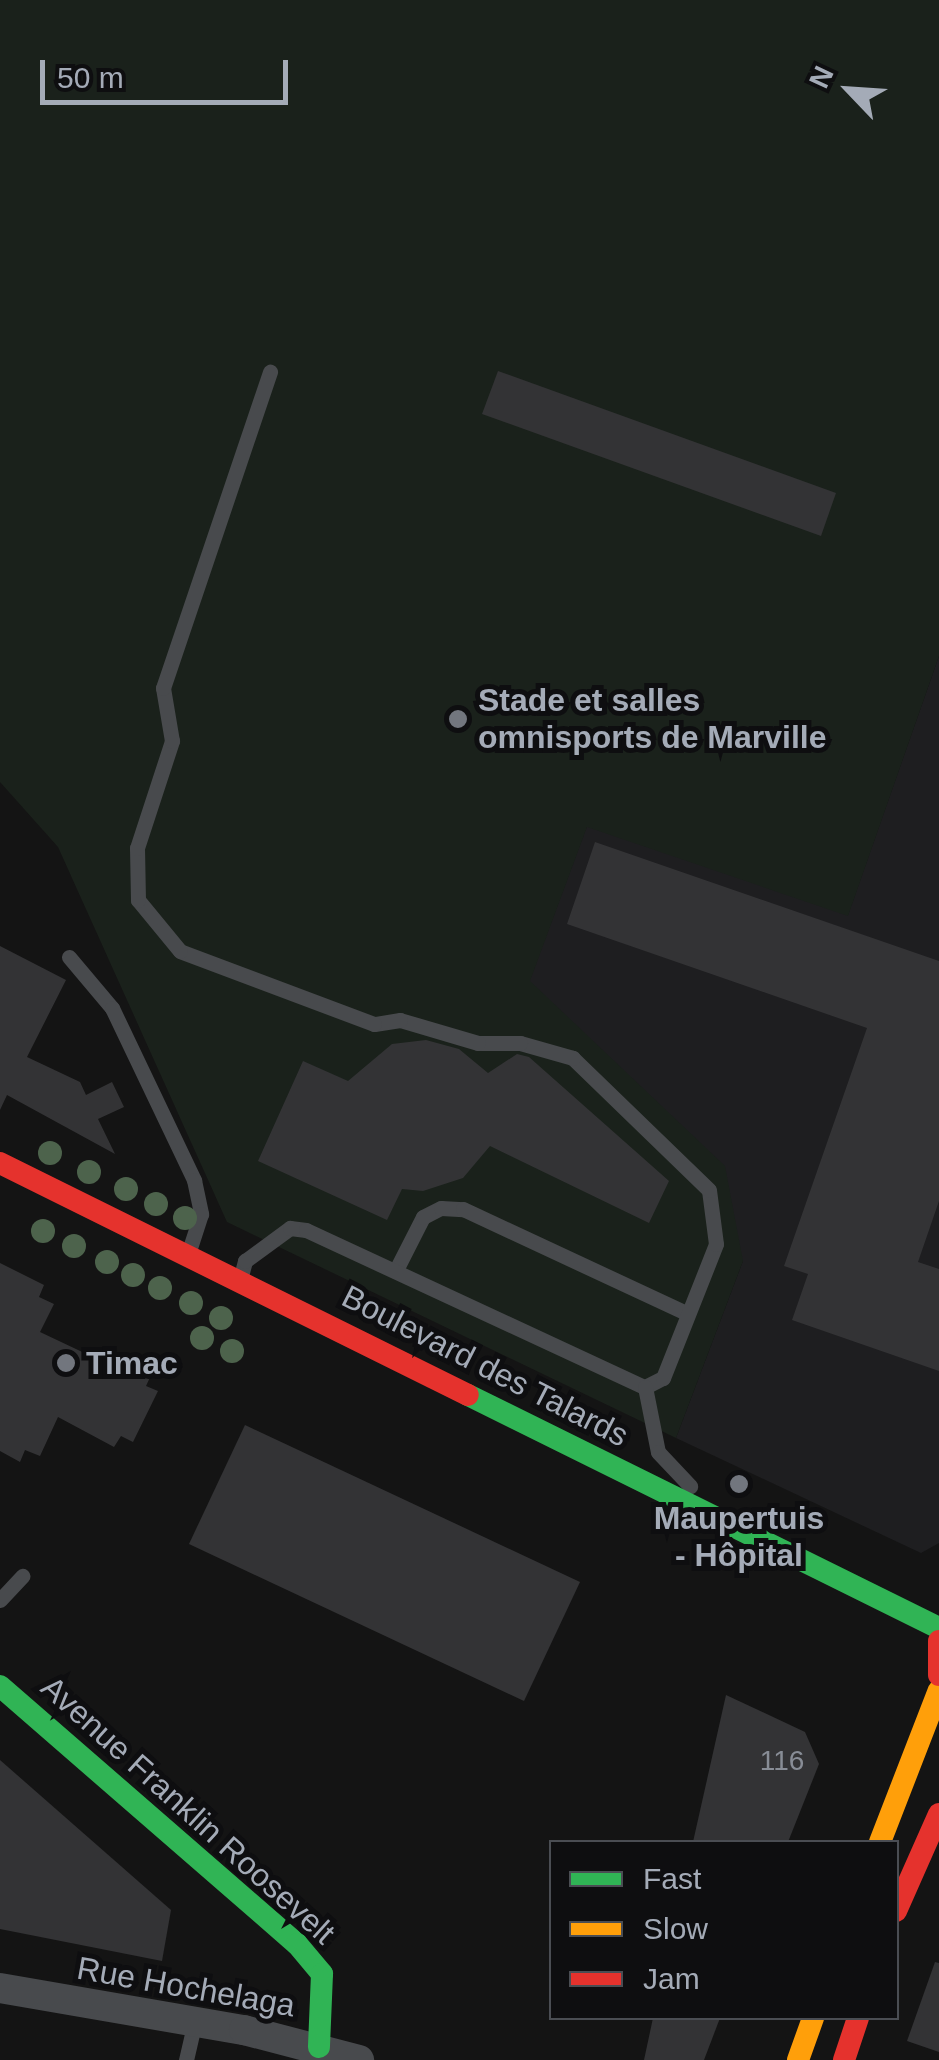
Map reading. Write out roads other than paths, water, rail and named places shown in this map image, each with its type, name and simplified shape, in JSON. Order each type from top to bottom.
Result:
[{"type":"main road","name":"Boulevard des Talards","points":[[0,1164],[939,1628]]},
{"type":"main road","points":[[939,1641],[939,1675]]},
{"type":"main road","name":"Avenue Franklin Roosevelt","points":[[0,1686],[297,1944],[322,1974],[319,2046]]},
{"type":"main road","points":[[881,1840],[939,1690]]},
{"type":"main road","points":[[899,1903],[939,1814]]},
{"type":"main road","points":[[798,2060],[812,2020]]},
{"type":"main road","points":[[844,2060],[857,2020]]},
{"type":"street","name":"Rue Hochelaga","points":[[0,1988],[319,2046],[360,2060]]},
{"type":"lane","points":[[270,372],[163,688],[172,742],[137,848],[138,900],[162,936],[180,951],[374,1024],[400,1020],[478,1043],[520,1043],[573,1058],[709,1190],[716,1244],[663,1378],[645,1387]]},
{"type":"lane","points":[[69,957],[112,1008],[194,1180],[201,1214],[188,1255]]},
{"type":"lane","points":[[397,1268],[423,1217],[441,1208],[463,1209],[688,1314]]},
{"type":"lane","points":[[239,1280],[246,1261],[290,1228],[397,1268],[645,1387]]},
{"type":"lane","points":[[645,1387],[658,1452],[724,1522]]},
{"type":"lane","points":[[0,1600],[22,1576]]},
{"type":"lane","points":[[186,2060],[195,2022]]},
{"type":"place","name":"Stade et salles omnisports de Marville","points":[[458,719]]},
{"type":"place","name":"Timac","points":[[66,1363]]},
{"type":"place","name":"Maupertuis - Hôpital","points":[[739,1484]]}]
